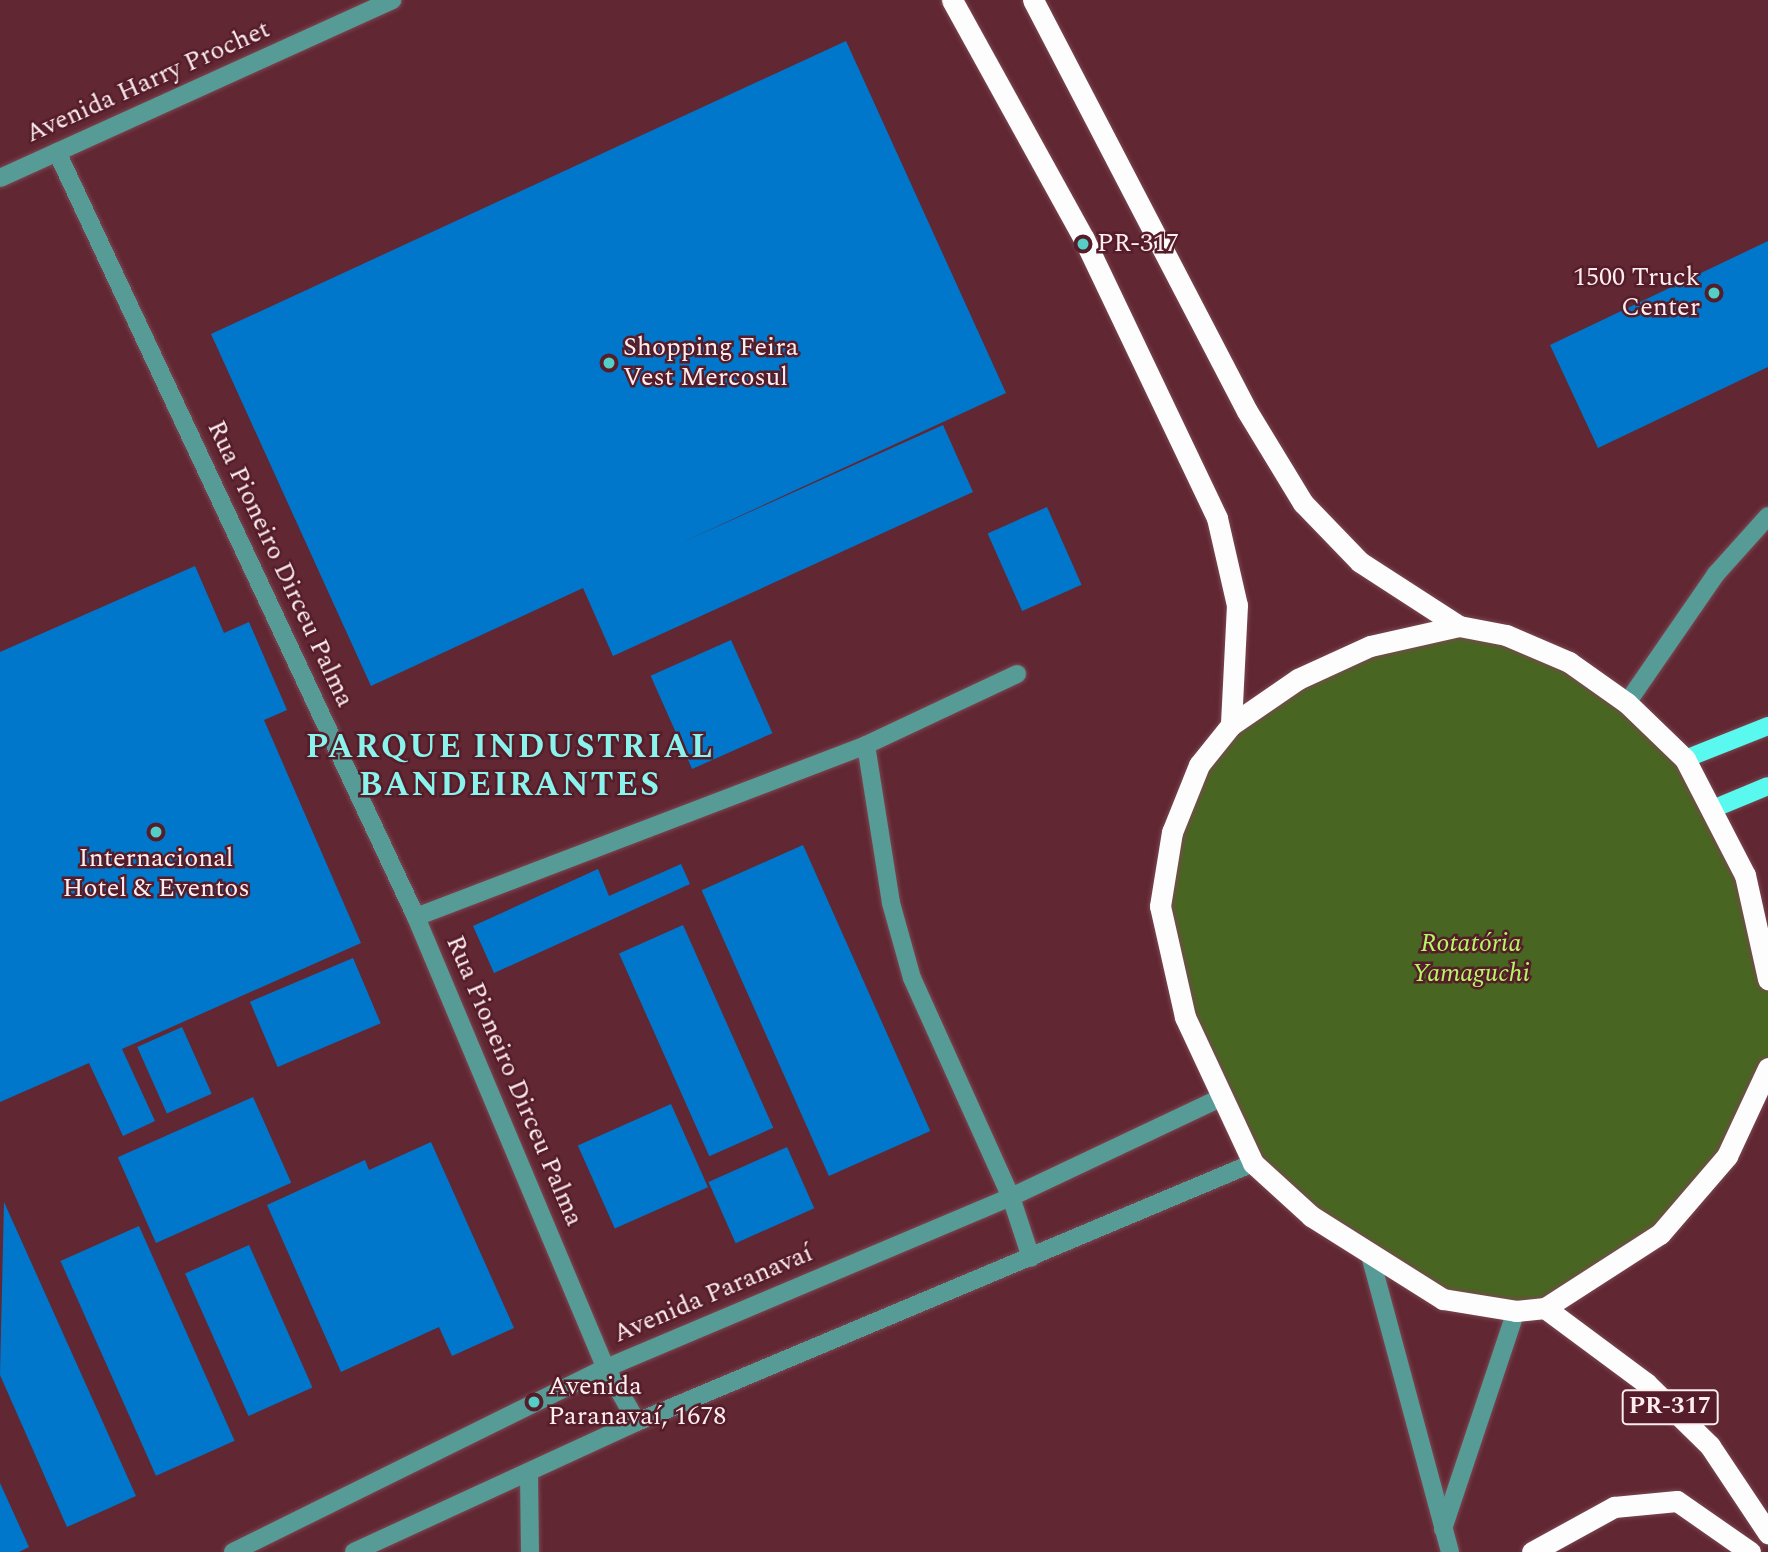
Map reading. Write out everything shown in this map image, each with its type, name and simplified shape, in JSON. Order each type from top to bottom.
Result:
[{"type":"highway","points":[[952,0],[1084,239],[1217,518],[1237,605],[1231,725]]},
{"type":"highway","points":[[1033,0],[1247,411],[1303,503],[1360,562],[1459,626],[1506,635],[1569,662],[1627,703],[1685,759],[1715,808],[1745,875],[1768,979]]},
{"type":"highway","points":[[1459,626],[1370,646],[1298,679],[1231,725],[1199,765],[1172,832],[1160,906],[1185,1017],[1220,1098],[1253,1163],[1371,1259],[1444,1299],[1516,1311],[1545,1308],[1660,1234],[1727,1156],[1768,1068]]},
{"type":"highway","name":"PR-317","points":[[1545,1308],[1646,1383],[1710,1446],[1768,1534]]},
{"type":"highway","points":[[1532,1552],[1614,1507],[1678,1501],[1750,1552]]},
{"type":"main road","points":[[1685,759],[1768,726]]},
{"type":"main road","points":[[1715,808],[1768,786]]},
{"type":"street","name":"Avenida Harry Prochet","points":[[0,178],[393,0]]},
{"type":"street","name":"Rua Pioneiro Dirceu Palma","points":[[57,152],[416,917],[606,1368],[637,1422]]},
{"type":"street","points":[[1627,703],[1716,574],[1768,516]]},
{"type":"street","points":[[416,917],[866,745],[1017,674]]},
{"type":"street","points":[[866,745],[891,904],[912,978],[1011,1197],[1031,1258]]},
{"type":"street","name":"Avenida Paranavaí","points":[[233,1552],[606,1368],[1011,1197],[1220,1098]]},
{"type":"street","points":[[354,1552],[637,1422],[1253,1163]]},
{"type":"street","points":[[1371,1259],[1450,1552]]},
{"type":"street","points":[[1443,1529],[1516,1311]]},
{"type":"street","points":[[529,1472],[530,1552]]},
{"type":"green space","name":"Rotatória Yamaguchi","points":[[1459,626],[1506,635],[1627,703],[1715,808],[1768,979],[1768,1068],[1727,1156],[1660,1234],[1544,1309],[1443,1299],[1253,1163],[1220,1098],[1160,906],[1199,765],[1298,679]]},
{"type":"building","name":"Shopping Feira Vest Mercosul","points":[[846,41],[1006,393],[681,543],[943,425],[973,492],[613,656],[583,588],[371,686],[211,334]]},
{"type":"building","name":"1500 Truck Center","points":[[1768,241],[1768,367],[1598,448],[1550,345]]},
{"type":"building","points":[[1047,507],[1082,585],[1022,611],[988,533]]},
{"type":"building","name":"Internacional Hotel & Eventos","points":[[195,566],[224,633],[249,622],[287,710],[264,720],[361,943],[122,1049],[155,1121],[123,1136],[89,1063],[0,1102],[0,652]]},
{"type":"building","points":[[731,640],[772,733],[692,769],[651,676]]},
{"type":"building","points":[[803,845],[930,1131],[829,1176],[702,890]]},
{"type":"building","points":[[681,864],[690,884],[494,973],[473,926],[598,869],[609,896]]},
{"type":"building","points":[[683,925],[773,1128],[709,1156],[619,953]]},
{"type":"building","points":[[353,958],[381,1023],[278,1067],[250,1002]]},
{"type":"building","points":[[182,1027],[212,1094],[167,1114],[137,1047]]},
{"type":"building","points":[[253,1097],[291,1183],[156,1243],[118,1157]]},
{"type":"building","points":[[671,1104],[708,1187],[615,1229],[578,1145]]},
{"type":"building","points":[[431,1142],[514,1328],[452,1356],[439,1327],[341,1372],[267,1205],[365,1160],[369,1170]]},
{"type":"building","points":[[787,1147],[814,1208],[736,1243],[708,1182]]},
{"type":"building","points":[[4,1202],[136,1496],[67,1527],[0,1375]]},
{"type":"building","points":[[139,1226],[235,1441],[156,1476],[60,1261]]},
{"type":"building","points":[[249,1245],[312,1388],[249,1416],[185,1273]]},
{"type":"building","points":[[0,1483],[29,1547],[19,1552],[0,1552]]},
{"type":"place","name":"PR-317","points":[[1083,244]]},
{"type":"place","name":"1500 Truck Center","points":[[1714,293]]},
{"type":"place","name":"Shopping Feira Vest Mercosul","points":[[609,363]]},
{"type":"place","name":"Internacional Hotel & Eventos","points":[[156,832]]},
{"type":"place","name":"Avenida Paranavaí, 1678","points":[[534,1402]]},
{"type":"district","name":"PARQUE INDUSTRIAL BANDEIRANTES","points":[[510,767]]}]
